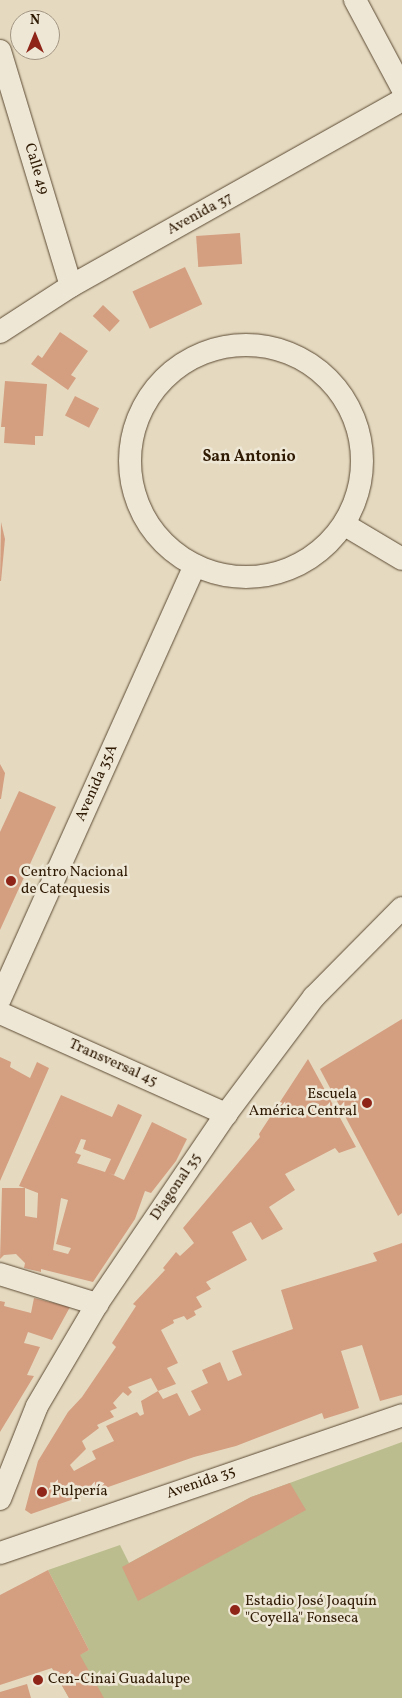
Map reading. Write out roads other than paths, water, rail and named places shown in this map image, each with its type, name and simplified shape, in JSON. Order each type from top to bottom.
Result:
[{"type":"street","points":[[355,0],[402,88]]},
{"type":"street","name":"Calle 49","points":[[0,51],[71,286]]},
{"type":"street","name":"Avenida 37","points":[[0,332],[71,286],[402,100]]},
{"type":"street","points":[[235,344],[273,347],[308,362],[337,387],[356,420],[363,457],[358,495],[345,526],[318,552],[290,569],[259,577],[235,576],[196,566],[164,545],[141,515],[129,478],[130,441],[142,405],[166,375],[198,354],[235,344]]},
{"type":"street","points":[[345,526],[402,559]]},
{"type":"street","name":"Avenida 35A","points":[[0,999],[196,566]]},
{"type":"street","name":"Diagonal 35","points":[[0,1499],[36,1406],[97,1304],[226,1114],[314,997],[402,908]]},
{"type":"street","name":"Transversal 45","points":[[0,1012],[226,1114]]},
{"type":"street","points":[[0,1274],[97,1304]]},
{"type":"street","name":"Avenida 35","points":[[0,1553],[402,1415]]},
{"type":"place","name":"Centro Nacional de Catequesis","points":[[11,881]]},
{"type":"place","name":"Escuela América Central","points":[[367,1103]]},
{"type":"place","name":"Pulpería","points":[[42,1492]]},
{"type":"place","name":"Estadio José Joaquín \"Coyella\" Fonseca","points":[[235,1610]]},
{"type":"place","name":"Cen-Cinai Guadalupe","points":[[38,1680]]},
{"type":"district","name":"San Antonio","points":[[249,457]]}]
